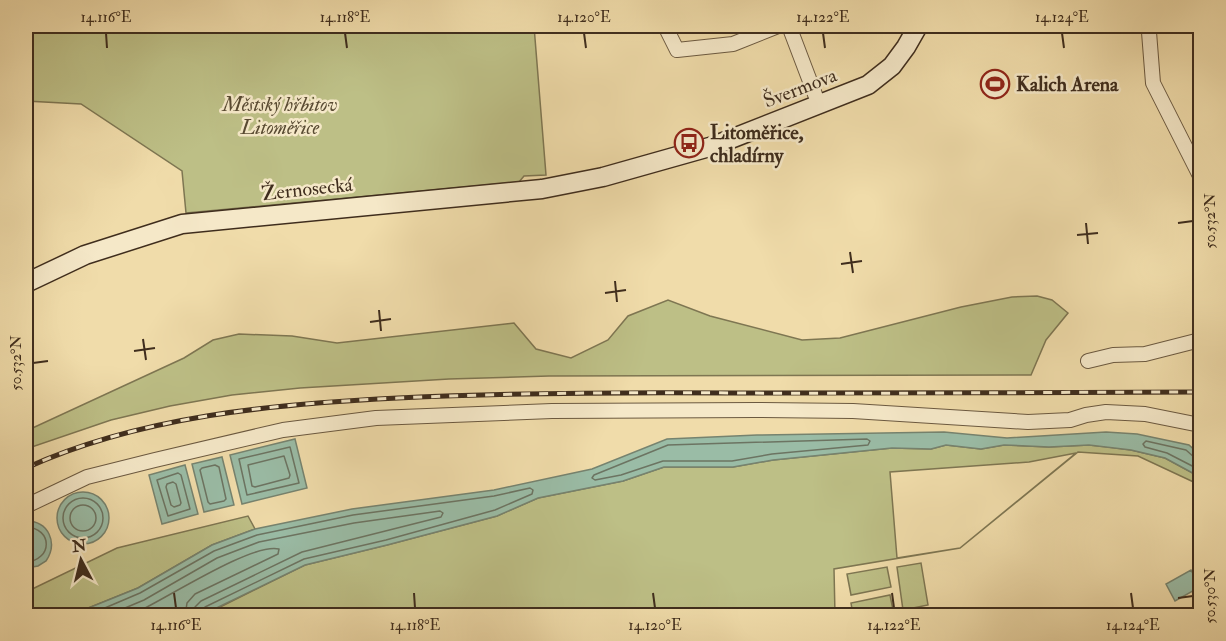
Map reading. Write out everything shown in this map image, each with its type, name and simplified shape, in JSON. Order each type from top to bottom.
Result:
[{"type":"main road","name":"Švermova","points":[[603,177],[713,146],[868,85],[884,74],[900,57],[918,26]]},
{"type":"main road","name":"Žernosecká","points":[[26,283],[85,255],[182,224],[542,189],[603,177]]},
{"type":"street","points":[[665,26],[677,50],[733,44],[778,26]]},
{"type":"street","points":[[789,26],[819,105]]},
{"type":"street","points":[[1150,26],[1153,83],[1200,176]]},
{"type":"street","points":[[1088,361],[1113,355],[1145,354],[1200,340]]},
{"type":"street","points":[[26,506],[87,477],[145,462],[283,430],[376,418],[552,411],[756,410],[853,411],[1028,422],[1070,420],[1106,412],[1145,414],[1200,424]]},
{"type":"green space","name":"Městský hřbitov Litoměřice","points":[[59,26],[534,26],[546,175],[524,176],[519,182],[186,213],[182,171],[81,104],[26,101],[26,34]]},
{"type":"green space","points":[[1037,296],[1052,300],[1068,313],[1046,340],[1031,375],[549,376],[449,379],[300,388],[232,395],[170,406],[111,420],[26,449],[26,431],[184,358],[213,340],[239,334],[292,336],[337,343],[514,323],[536,349],[571,358],[608,340],[628,316],[668,300],[710,316],[802,340],[840,338],[961,307],[1012,297]]},
{"type":"green space","points":[[946,445],[981,449],[1004,445],[1049,447],[1089,445],[1131,450],[1165,458],[1200,477],[1200,485],[1138,456],[1078,452],[960,548],[834,569],[835,615],[202,616],[305,565],[497,516],[538,498],[623,481],[664,467],[733,467],[773,460],[892,448],[931,449]],"holes":[[[1076,453],[960,548],[897,558],[890,472],[1029,462]]]},
{"type":"green space","points":[[248,516],[255,529],[212,545],[138,588],[71,615],[26,616],[26,592],[117,548]]},
{"type":"green space","points":[[921,563],[928,605],[903,610],[897,567]]},
{"type":"green space","points":[[887,567],[891,587],[851,595],[847,574]]},
{"type":"green space","points":[[890,595],[894,615],[853,615],[851,603]]},
{"type":"water","points":[[944,432],[1007,438],[1106,432],[1137,434],[1189,445],[1200,455],[1200,477],[1165,458],[1131,450],[1089,445],[1049,447],[1004,445],[981,449],[946,445],[931,449],[892,448],[773,460],[733,467],[664,467],[623,481],[538,498],[497,516],[305,565],[202,615],[71,615],[138,588],[212,545],[255,529],[352,509],[494,490],[592,469],[667,439]]},
{"type":"water","points":[[295,439],[307,488],[242,504],[230,455]]},
{"type":"water","points":[[222,457],[234,505],[204,512],[192,464]]},
{"type":"water","points":[[185,465],[198,514],[162,524],[149,475]]},
{"type":"water","points":[[78,492],[88,492],[97,496],[105,504],[109,518],[105,532],[97,540],[88,544],[78,544],[69,540],[61,532],[57,523],[57,513],[61,504],[69,496]]},
{"type":"water","points":[[26,521],[34,522],[46,529],[51,540],[51,547],[46,561],[38,566],[26,568]]},
{"type":"water","points":[[1191,570],[1200,587],[1175,601],[1166,584]]},
{"type":"railway","points":[[26,468],[70,450],[161,425],[208,416],[304,404],[440,396],[567,393],[1200,392]]},
{"type":"place","name":"Kalich Arena","points":[[995,84]]},
{"type":"place","name":"Litoměřice, chladírny","points":[[689,143]]}]
